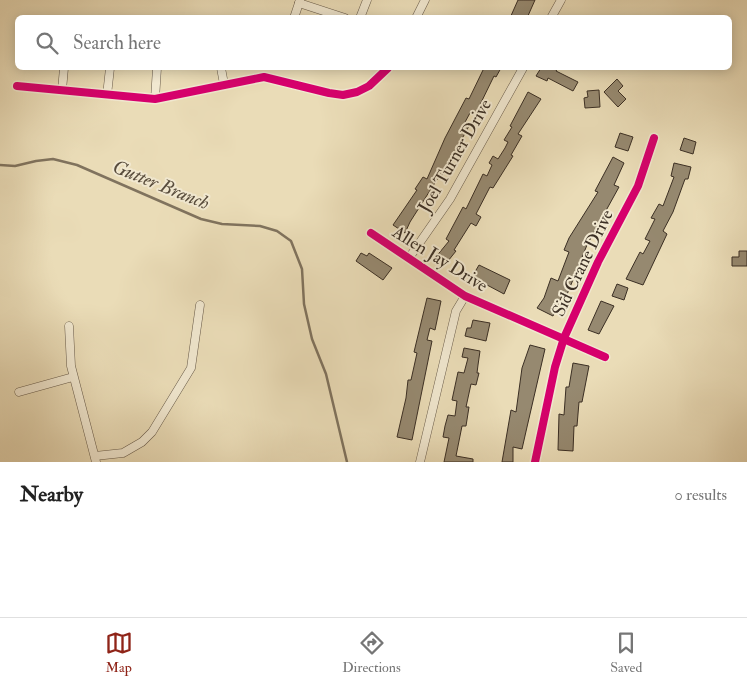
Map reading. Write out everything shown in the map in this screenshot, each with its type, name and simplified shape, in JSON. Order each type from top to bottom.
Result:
[{"type":"street","points":[[361,15],[367,0]]},
{"type":"street","points":[[418,15],[425,0]]},
{"type":"street","points":[[553,15],[561,0]]},
{"type":"street","points":[[295,15],[299,2],[336,15]]},
{"type":"street","points":[[62,90],[64,70]]},
{"type":"street","points":[[107,94],[110,70]]},
{"type":"street","points":[[155,99],[157,70]]},
{"type":"street","points":[[221,70],[224,84]]},
{"type":"street","points":[[17,86],[155,99],[175,97],[224,84],[264,77],[329,94],[343,94],[357,92],[370,86],[386,70]]},
{"type":"street","name":"Joel Turner Drive","points":[[409,258],[465,173],[522,70]]},
{"type":"street","name":"Sid Crane Drive","points":[[534,462],[555,367],[564,338],[598,262],[638,186],[654,138]]},
{"type":"street","name":"Allen Jay Drive","points":[[370,232],[465,296],[605,357]]},
{"type":"street","points":[[420,462],[456,311],[465,296]]},
{"type":"street","points":[[69,326],[73,377],[95,459],[123,453],[142,442],[152,432],[192,368],[200,305]]},
{"type":"street","points":[[18,392],[73,377]]},
{"type":"building","points":[[518,0],[535,0],[528,15],[511,15]]},
{"type":"building","points":[[483,70],[500,70],[496,77],[494,76],[475,115],[470,113],[464,124],[469,126],[440,179],[438,178],[405,233],[393,225],[417,190],[415,189],[423,177],[427,179],[445,138],[466,98],[469,99]]},
{"type":"building","points":[[540,70],[557,70],[578,82],[573,91],[548,78],[547,81],[536,76]]},
{"type":"building","points":[[617,79],[623,86],[618,91],[626,99],[618,107],[604,92]]},
{"type":"building","points":[[599,90],[600,107],[585,108],[584,98],[588,97],[587,91]]},
{"type":"building","points":[[528,92],[541,99],[518,134],[522,136],[511,155],[513,156],[493,188],[490,187],[476,214],[481,217],[476,226],[471,223],[454,250],[456,251],[444,266],[435,258],[449,241],[446,239],[463,207],[466,209],[483,174],[487,176],[492,165],[489,163],[493,156],[498,159],[505,148],[508,142],[504,140]]},
{"type":"building","points":[[620,133],[633,137],[628,151],[615,147]]},
{"type":"building","points":[[684,138],[696,142],[693,154],[680,150]]},
{"type":"building","points":[[613,157],[624,163],[614,185],[619,187],[587,245],[566,297],[562,296],[553,316],[537,308],[544,298],[551,278],[558,281],[569,252],[564,250],[569,238],[598,192],[595,191]]},
{"type":"building","points":[[674,163],[691,167],[688,179],[685,179],[673,212],[663,231],[667,234],[643,285],[626,279],[640,252],[643,254],[650,241],[645,239],[655,219],[651,218],[659,204],[663,206],[674,177],[671,176]]},
{"type":"building","points":[[739,251],[747,251],[747,266],[732,266],[732,257],[739,257]]},
{"type":"building","points":[[361,253],[367,256],[369,253],[392,268],[383,280],[356,261]]},
{"type":"building","points":[[479,265],[510,280],[504,294],[472,277]]},
{"type":"building","points":[[617,284],[628,288],[624,300],[612,296]]},
{"type":"building","points":[[427,298],[441,301],[435,330],[430,328],[427,340],[432,341],[412,440],[397,437],[408,380],[411,380],[417,353],[414,352]]},
{"type":"building","points":[[601,301],[614,306],[599,334],[588,330]]},
{"type":"building","points":[[473,320],[490,323],[486,341],[465,336],[467,328],[471,328]]},
{"type":"building","points":[[530,345],[545,349],[522,449],[513,447],[513,462],[502,462],[511,410],[516,412],[522,368]]},
{"type":"building","points":[[464,348],[480,351],[477,373],[479,373],[476,385],[471,384],[466,407],[469,407],[466,426],[462,426],[456,456],[473,459],[473,462],[444,462],[449,438],[443,437],[445,426],[448,415],[455,416],[457,401],[452,400],[458,372],[464,373],[468,358],[462,357]]},
{"type":"building","points":[[573,363],[589,366],[582,402],[579,402],[577,426],[574,426],[573,451],[558,450],[559,414],[564,415],[566,387],[569,387]]},
{"type":"waterway","name":"Gutter Branch","points":[[0,165],[15,166],[53,159],[77,165],[201,219],[222,224],[260,226],[277,231],[291,241],[302,269],[304,304],[312,339],[326,374],[347,462]]},
{"type":"cycle path","points":[[17,86],[155,99],[264,77],[343,95],[357,92],[369,86],[386,70]]},
{"type":"cycle path","points":[[535,462],[555,367],[564,338],[598,262],[638,186],[654,138]]},
{"type":"cycle path","points":[[371,233],[465,296],[605,357]]}]
